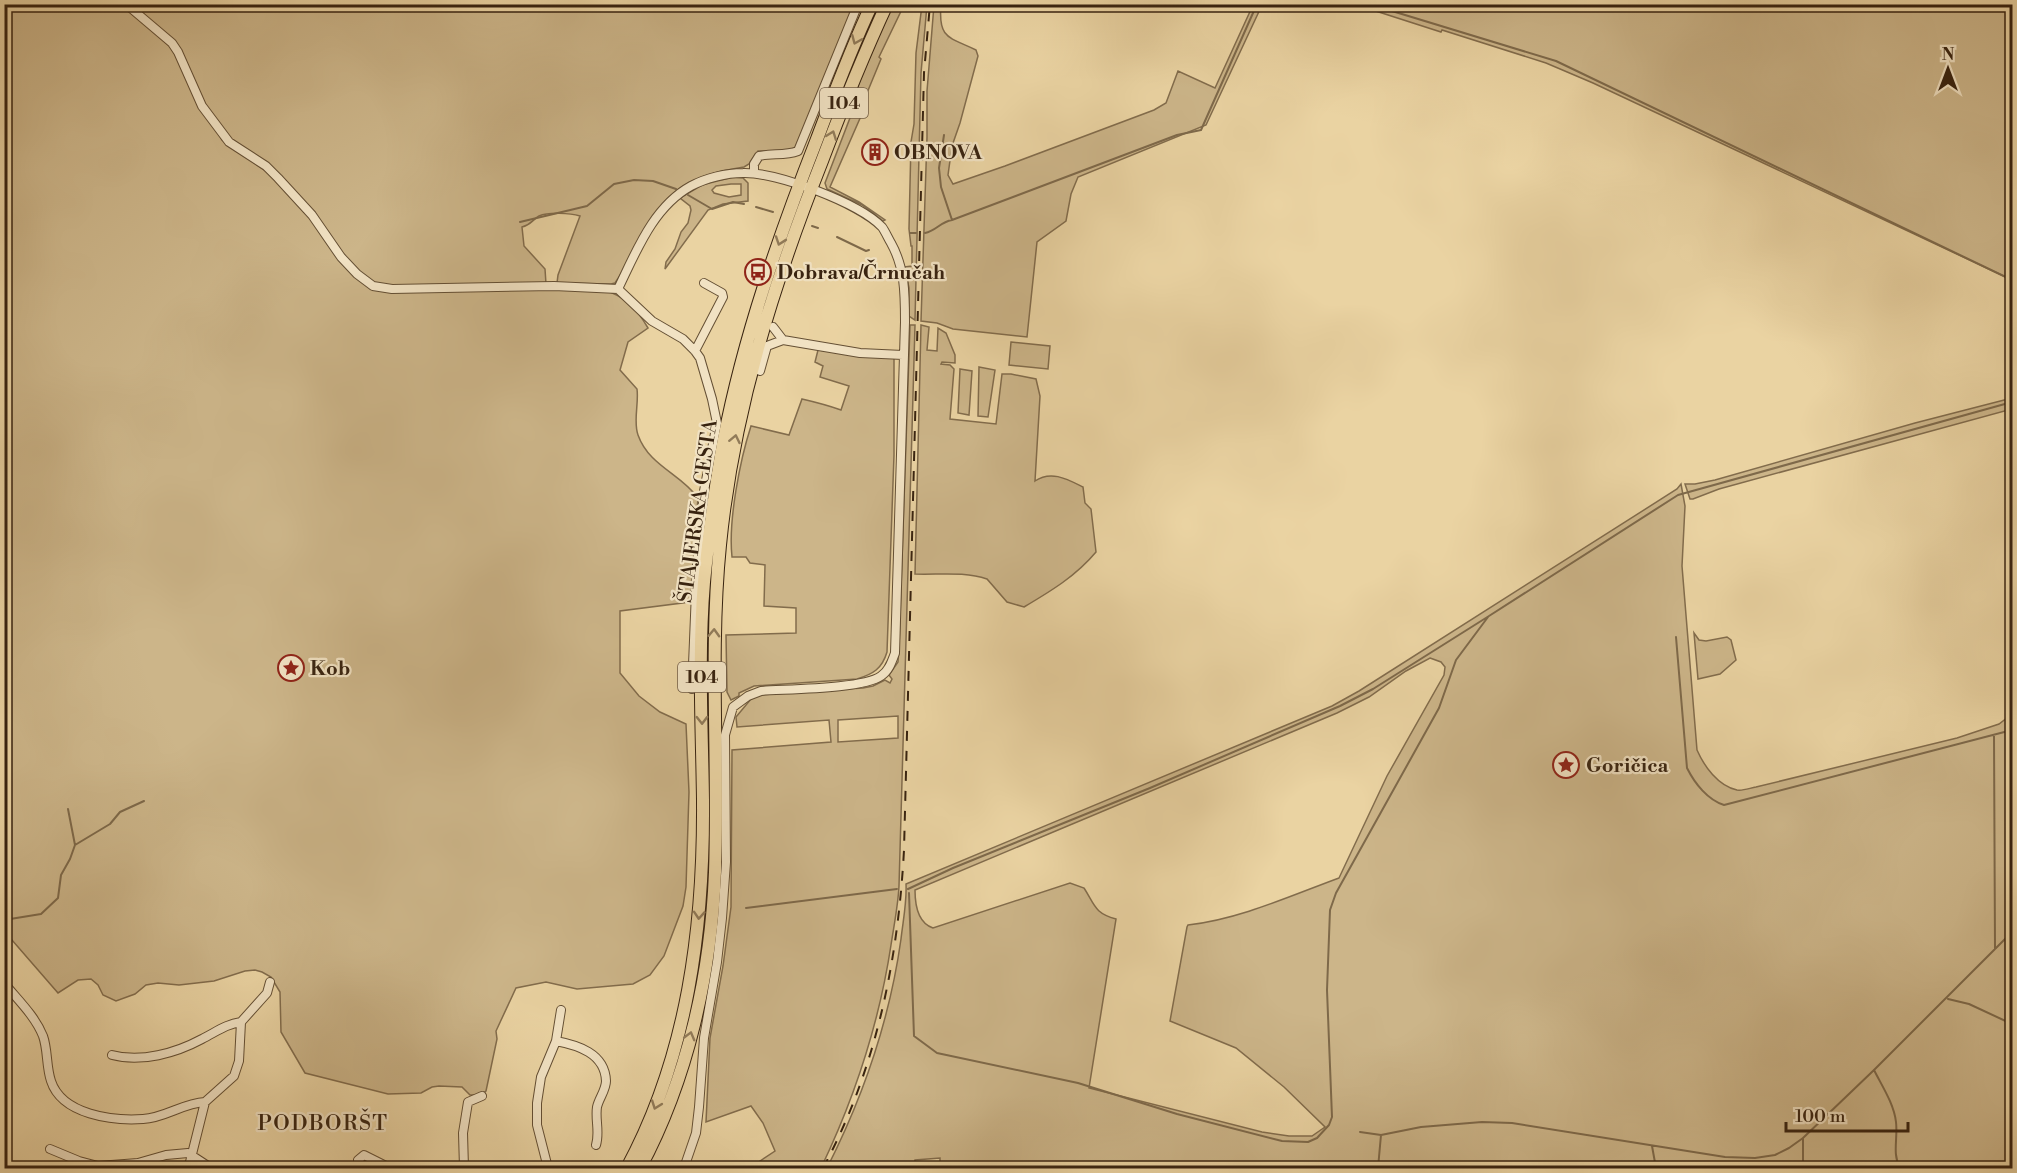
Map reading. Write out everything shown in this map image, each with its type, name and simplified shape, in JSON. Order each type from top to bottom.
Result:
[{"type":"main road","name":"ŠTAJERSKA CESTA","points":[[640,1168],[655,1140],[678,1078],[701,994],[708,948],[713,906],[716,833],[714,636],[720,545],[731,462],[750,376],[805,188],[887,4]]},
{"type":"main road","name":"ŠTAJERSKA CESTA","points":[[627,1168],[641,1141],[667,1073],[691,979],[698,929],[702,872],[703,612],[709,540],[724,439],[746,346],[805,188],[866,7]]},
{"type":"street","points":[[126,4],[172,43],[202,106],[229,142],[266,166],[312,215],[357,274],[373,286],[392,289],[554,286],[618,289],[652,321],[683,339],[695,351],[700,358],[717,423],[704,491],[696,578],[692,688]]},
{"type":"street","points":[[754,173],[754,164],[759,156],[788,155],[798,150],[866,7]]},
{"type":"street","points":[[618,289],[639,245],[671,200],[691,186],[710,179],[732,174],[754,173],[805,188],[850,205],[882,228],[901,266],[905,289],[895,653],[891,664],[881,676],[865,683],[761,692],[748,696],[733,706],[725,735],[726,862],[722,918],[704,1038],[697,1124],[684,1168]]},
{"type":"street","points":[[695,351],[723,297],[722,293],[704,283]]},
{"type":"street","points":[[760,371],[773,327],[783,340]]},
{"type":"street","points":[[767,346],[783,340],[860,353],[903,355]]},
{"type":"street","points":[[112,1055],[134,1058],[168,1053],[230,1024],[241,1022],[267,993],[270,982]]},
{"type":"street","points":[[4,983],[39,1028],[44,1038],[48,1066],[55,1089],[60,1097],[71,1104],[83,1111],[105,1117],[144,1119],[158,1117],[193,1103],[205,1102]]},
{"type":"street","points":[[548,1168],[537,1125],[537,1103],[541,1077],[555,1041],[561,1010]]},
{"type":"street","points":[[186,1168],[192,1155],[205,1102],[234,1076],[239,1061],[241,1022]]},
{"type":"street","points":[[555,1041],[574,1044],[588,1051],[598,1059],[603,1068],[606,1082],[597,1107],[596,1145]]},
{"type":"street","points":[[464,1168],[464,1133],[468,1102],[482,1096]]},
{"type":"street","points":[[50,1149],[98,1166],[138,1163],[166,1155],[184,1153],[192,1155],[211,1168]]},
{"type":"street","points":[[361,1168],[358,1160],[364,1155],[390,1168]]},
{"type":"shaded area","points":[[4,5],[123,5],[174,50],[222,140],[267,172],[296,201],[357,277],[371,289],[388,292],[462,289],[603,290],[617,295],[629,304],[648,328],[628,342],[620,370],[637,389],[637,430],[643,446],[657,462],[683,482],[698,498],[690,602],[620,611],[620,673],[639,696],[660,712],[686,724],[689,792],[686,887],[683,906],[664,956],[650,975],[633,984],[577,989],[546,982],[516,988],[496,1031],[497,1039],[486,1091],[480,1095],[470,1095],[462,1087],[439,1086],[421,1093],[388,1094],[305,1073],[281,1032],[280,992],[271,977],[262,972],[245,971],[214,981],[179,985],[158,983],[146,985],[135,994],[116,1001],[103,995],[98,985],[91,979],[78,980],[58,993],[5,932]]},
{"type":"shaded area","points":[[130,5],[855,5],[795,148],[783,151],[758,151],[744,167],[709,175],[682,187],[660,207],[650,221],[615,283],[557,283],[580,216],[559,213],[539,216],[522,227],[524,246],[545,269],[546,284],[376,285],[347,259],[292,190],[233,142],[203,103],[181,51]]},
{"type":"shaded area","points":[[892,5],[904,5],[879,57],[881,59],[867,93],[861,116],[830,187],[859,202],[885,220],[883,221],[862,205],[827,189],[825,183],[858,97],[856,96],[859,82]]},
{"type":"shaded area","points":[[922,5],[927,5],[921,73],[915,320],[909,316],[909,288],[905,267],[912,266],[909,229],[911,142],[914,124],[916,53]]},
{"type":"shaded area","points":[[934,5],[941,5],[941,25],[947,35],[976,50],[978,56],[952,146],[948,175],[953,184],[1154,110],[1166,103],[1178,71],[1215,88],[1253,5],[1262,5],[1206,125],[1078,177],[1071,194],[1066,221],[1037,242],[1027,337],[953,329],[937,323],[921,321],[927,91]]},
{"type":"shaded area","points":[[1357,5],[2012,5],[2012,280],[1546,63]]},
{"type":"shaded area","points":[[733,177],[743,178],[748,183],[748,201],[723,204],[708,210],[665,269],[666,262],[675,249],[681,232],[688,223],[691,210],[690,206],[680,198],[702,185]],"holes":[[[741,184],[741,195],[729,197],[714,193],[712,190],[716,186]]]},
{"type":"shaded area","points":[[910,325],[915,325],[899,886],[880,1003],[855,1087],[821,1168],[733,1168],[734,1165],[751,1167],[775,1151],[763,1123],[751,1106],[706,1122],[710,1038],[731,907],[732,750],[831,742],[829,720],[737,727],[736,717],[751,699],[759,695],[863,688],[885,680],[890,683],[892,679],[889,675],[898,662]],"holes":[[[898,716],[898,738],[838,742],[838,720]]]},
{"type":"shaded area","points":[[921,325],[929,327],[927,350],[937,351],[938,328],[946,333],[955,355],[955,363],[942,362],[941,364],[950,365],[954,369],[950,419],[996,424],[1002,374],[1036,379],[1040,396],[1035,481],[1053,476],[1083,487],[1085,503],[1091,509],[1096,552],[1072,576],[1024,607],[1007,602],[987,579],[960,574],[915,574]]},
{"type":"shaded area","points":[[1011,342],[1050,346],[1048,369],[1009,365]]},
{"type":"shaded area","points":[[818,350],[894,358],[894,455],[887,652],[876,670],[857,679],[754,686],[739,693],[739,696],[731,700],[727,692],[726,635],[796,633],[796,608],[764,606],[765,565],[750,563],[746,557],[732,557],[733,509],[743,456],[751,426],[789,435],[802,399],[841,410],[849,386],[820,377],[823,366],[815,362]]},
{"type":"shaded area","points":[[979,367],[995,370],[988,417],[978,416]]},
{"type":"shaded area","points":[[960,369],[972,371],[969,415],[958,413]]},
{"type":"shaded area","points":[[2012,398],[2012,409],[1719,489],[1693,499],[1690,499],[1685,484],[1715,480]]},
{"type":"shaded area","points":[[1681,484],[1685,506],[1682,566],[1697,750],[1708,769],[1718,780],[1730,788],[1744,790],[1957,738],[1999,724],[2012,714],[2012,1168],[940,1168],[940,1158],[915,1160],[914,1168],[827,1168],[863,1085],[882,1027],[896,969],[905,912],[906,884],[1332,706],[1677,489]],"holes":[[[1430,658],[1441,662],[1445,667],[1444,675],[1387,776],[1339,878],[1246,912],[1187,927],[1170,1021],[1236,1048],[1284,1087],[1325,1127],[1312,1136],[1289,1136],[1262,1132],[1089,1088],[1116,919],[1099,911],[1084,888],[1070,883],[933,928],[928,926],[921,917],[915,890],[1337,713],[1369,697],[1406,671]]]},
{"type":"shaded area","points":[[1694,633],[1699,640],[1706,641],[1727,637],[1731,640],[1736,660],[1720,674],[1698,679]]},
{"type":"waterway","points":[[925,233],[948,221],[1177,135],[1201,130],[1257,4]]},
{"type":"waterway","points":[[1369,4],[1556,61],[2012,280]]},
{"type":"waterway","points":[[944,135],[939,168],[941,187],[952,220]]},
{"type":"waterway","points":[[520,222],[587,206],[614,184],[634,180],[653,181],[676,189]]},
{"type":"waterway","points":[[688,195],[712,209],[733,202],[744,204]]},
{"type":"waterway","points":[[756,207],[773,212]]},
{"type":"waterway","points":[[812,226],[818,228]]},
{"type":"waterway","points":[[910,233],[916,233]]},
{"type":"waterway","points":[[837,237],[866,251],[869,250]]},
{"type":"waterway","points":[[908,889],[1340,706],[1373,689],[1678,495],[2012,402]]},
{"type":"waterway","points":[[909,893],[914,1036],[937,1053],[1078,1083],[1177,1114],[1282,1141],[1308,1142],[1317,1138],[1329,1125],[1332,1117],[1327,990],[1330,910],[1336,893],[1439,708],[1456,660],[1488,617]]},
{"type":"waterway","points":[[1676,637],[1687,768],[1702,791],[1724,805],[2012,730]]},
{"type":"waterway","points":[[1994,736],[1995,949]]},
{"type":"waterway","points":[[4,920],[41,914],[58,898],[61,875],[75,845],[110,824],[120,812],[144,801]]},
{"type":"waterway","points":[[68,809],[75,845]]},
{"type":"waterway","points":[[746,908],[897,889]]},
{"type":"waterway","points":[[1360,1132],[1381,1135],[1421,1127],[1482,1122],[1512,1123],[1725,1157],[1755,1158],[1775,1155],[1803,1138],[2012,932]]},
{"type":"waterway","points":[[1948,999],[1969,1004],[2012,1024]]},
{"type":"waterway","points":[[1874,1070],[1895,1115],[1896,1157],[1900,1168]]},
{"type":"waterway","points":[[1378,1168],[1381,1135]]},
{"type":"waterway","points":[[1803,1138],[1803,1168]]},
{"type":"waterway","points":[[1652,1146],[1656,1168]]},
{"type":"railway","points":[[823,1168],[857,1093],[870,1054],[890,974],[901,892],[904,850],[924,73],[930,4]]},
{"type":"place","name":"OBNOVA","points":[[875,152]]},
{"type":"place","name":"Dobrava/Črnučah","points":[[758,272]]},
{"type":"place","name":"Kob","points":[[291,668]]},
{"type":"place","name":"Goričica","points":[[1566,765]]},
{"type":"district","name":"PODBORŠT","points":[[323,1123]]}]
